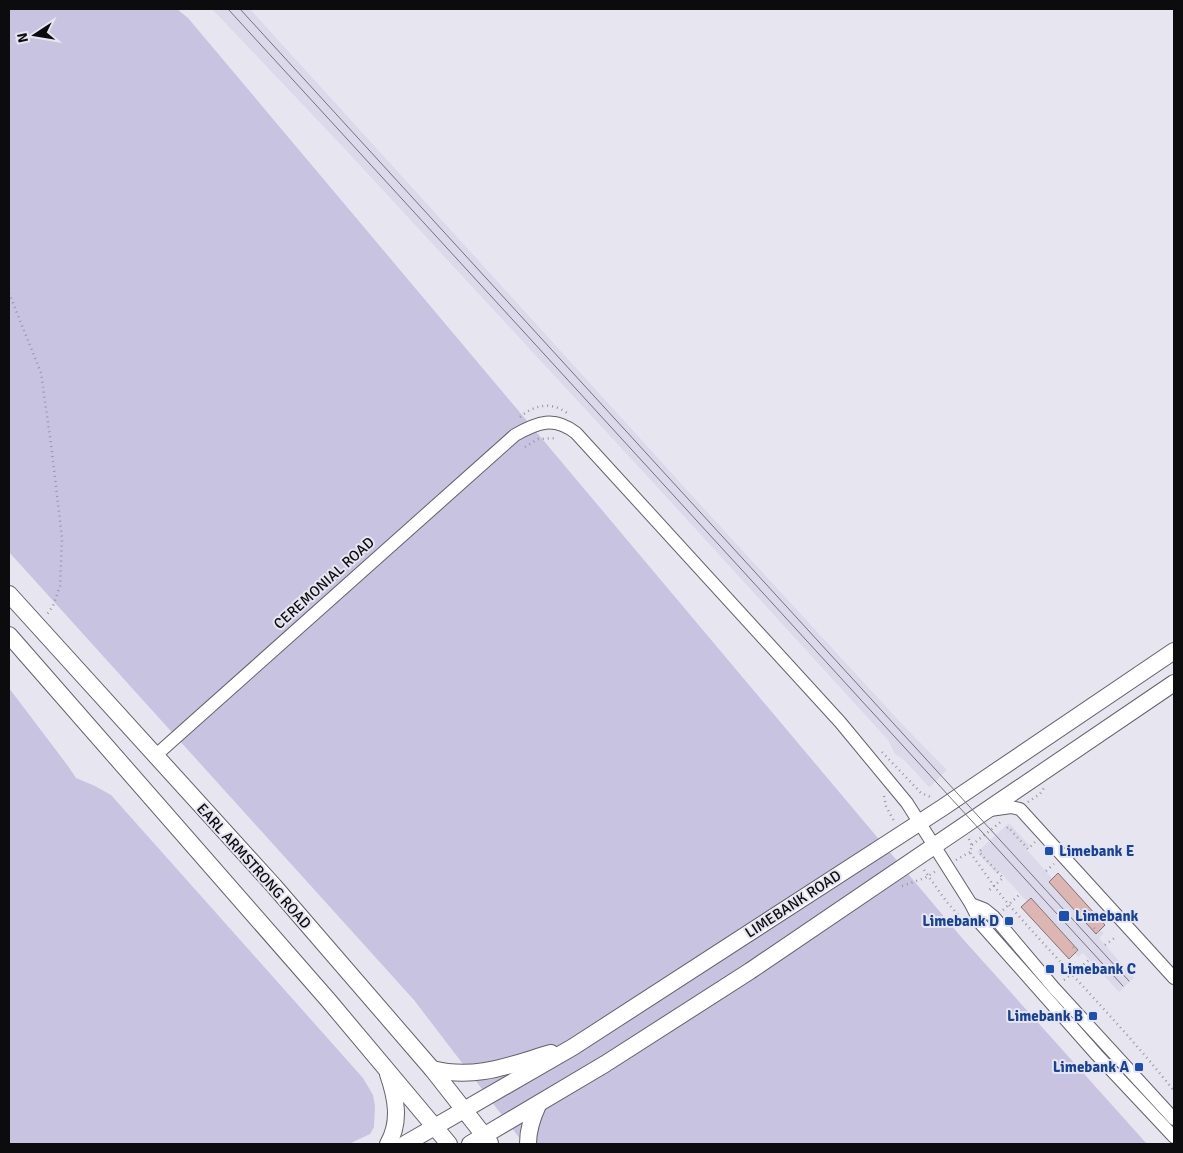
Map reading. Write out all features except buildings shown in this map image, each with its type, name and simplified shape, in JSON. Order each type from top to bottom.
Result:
[{"type":"main road","name":"EARL ARMSTRONG ROAD","points":[[9,594],[274,886],[432,1069],[488,1140]]},
{"type":"main road","points":[[9,635],[386,1067],[449,1144]]},
{"type":"main road","name":"LIMEBANK ROAD","points":[[405,1144],[573,1047],[920,822],[1174,651]]},
{"type":"main road","name":"LIMEBANK ROAD","points":[[470,1144],[488,1140],[538,1105],[696,1006],[1174,683]]},
{"type":"main road","points":[[432,1069],[458,1074],[475,1073],[573,1047]]},
{"type":"main road","points":[[386,1067],[396,1109],[396,1122],[393,1135],[388,1144]]},
{"type":"main road","points":[[528,1144],[531,1121],[538,1105]]},
{"type":"lane","name":"CEREMONIAL ROAD","points":[[155,756],[515,435],[530,426],[550,422],[567,426],[576,433],[840,722],[907,802],[971,904],[981,924],[1097,1055],[1174,1137]]},
{"type":"lane","points":[[983,812],[1003,807],[1019,808],[1174,978]]},
{"type":"lane","points":[[971,904],[984,909],[994,917],[1054,988],[1174,1119]]},
{"type":"path","points":[[9,293],[41,373],[62,538],[60,586],[53,606],[38,628]]},
{"type":"path","points":[[972,846],[1019,808]]},
{"type":"path","points":[[1007,828],[1028,849],[1035,842]]},
{"type":"path","points":[[965,854],[970,852],[971,841]]},
{"type":"path","points":[[980,850],[979,852],[1003,878],[988,892]]},
{"type":"path","points":[[970,852],[1009,905],[1160,1072],[1174,1091]]},
{"type":"path","points":[[1046,871],[1054,864]]},
{"type":"path","points":[[921,865],[932,880]]},
{"type":"path","points":[[1003,910],[1020,894]]},
{"type":"path","points":[[1094,928],[1099,933]]},
{"type":"path","points":[[1105,945],[1117,936]]},
{"type":"path","points":[[1073,947],[1078,952]]},
{"type":"path","points":[[1064,980],[1089,960]]},
{"type":"shaded area","points":[[9,9],[177,9],[188,18],[962,938],[1147,1144],[524,1144],[414,1000],[9,552]]},
{"type":"shaded area","points":[[212,9],[250,9],[686,489],[900,722],[947,770],[931,786],[929,787],[904,760],[895,754],[888,740],[671,502],[343,147]]},
{"type":"shaded area","points":[[9,688],[76,778],[111,795],[363,1078],[373,1095],[375,1106],[374,1127],[370,1134],[349,1144],[9,1144]]},
{"type":"shaded area","points":[[1009,823],[1029,845],[1026,849],[1052,878],[1058,873],[1106,926],[1101,930],[1104,933],[1099,938],[1134,978],[1119,992],[1083,953],[1078,957],[1000,872],[997,874],[977,852]]},
{"type":"tram line","points":[[228,9],[1123,986]]},
{"type":"tram line","points":[[240,9],[1129,981]]},
{"type":"place","name":"Limebank E","points":[[1049,851]]},
{"type":"place","name":"Limebank","points":[[1064,916]]},
{"type":"place","name":"Limebank D","points":[[1009,921]]},
{"type":"place","name":"Limebank C","points":[[1050,969]]},
{"type":"place","name":"Limebank B","points":[[1093,1016]]},
{"type":"place","name":"Limebank A","points":[[1139,1067]]}]
